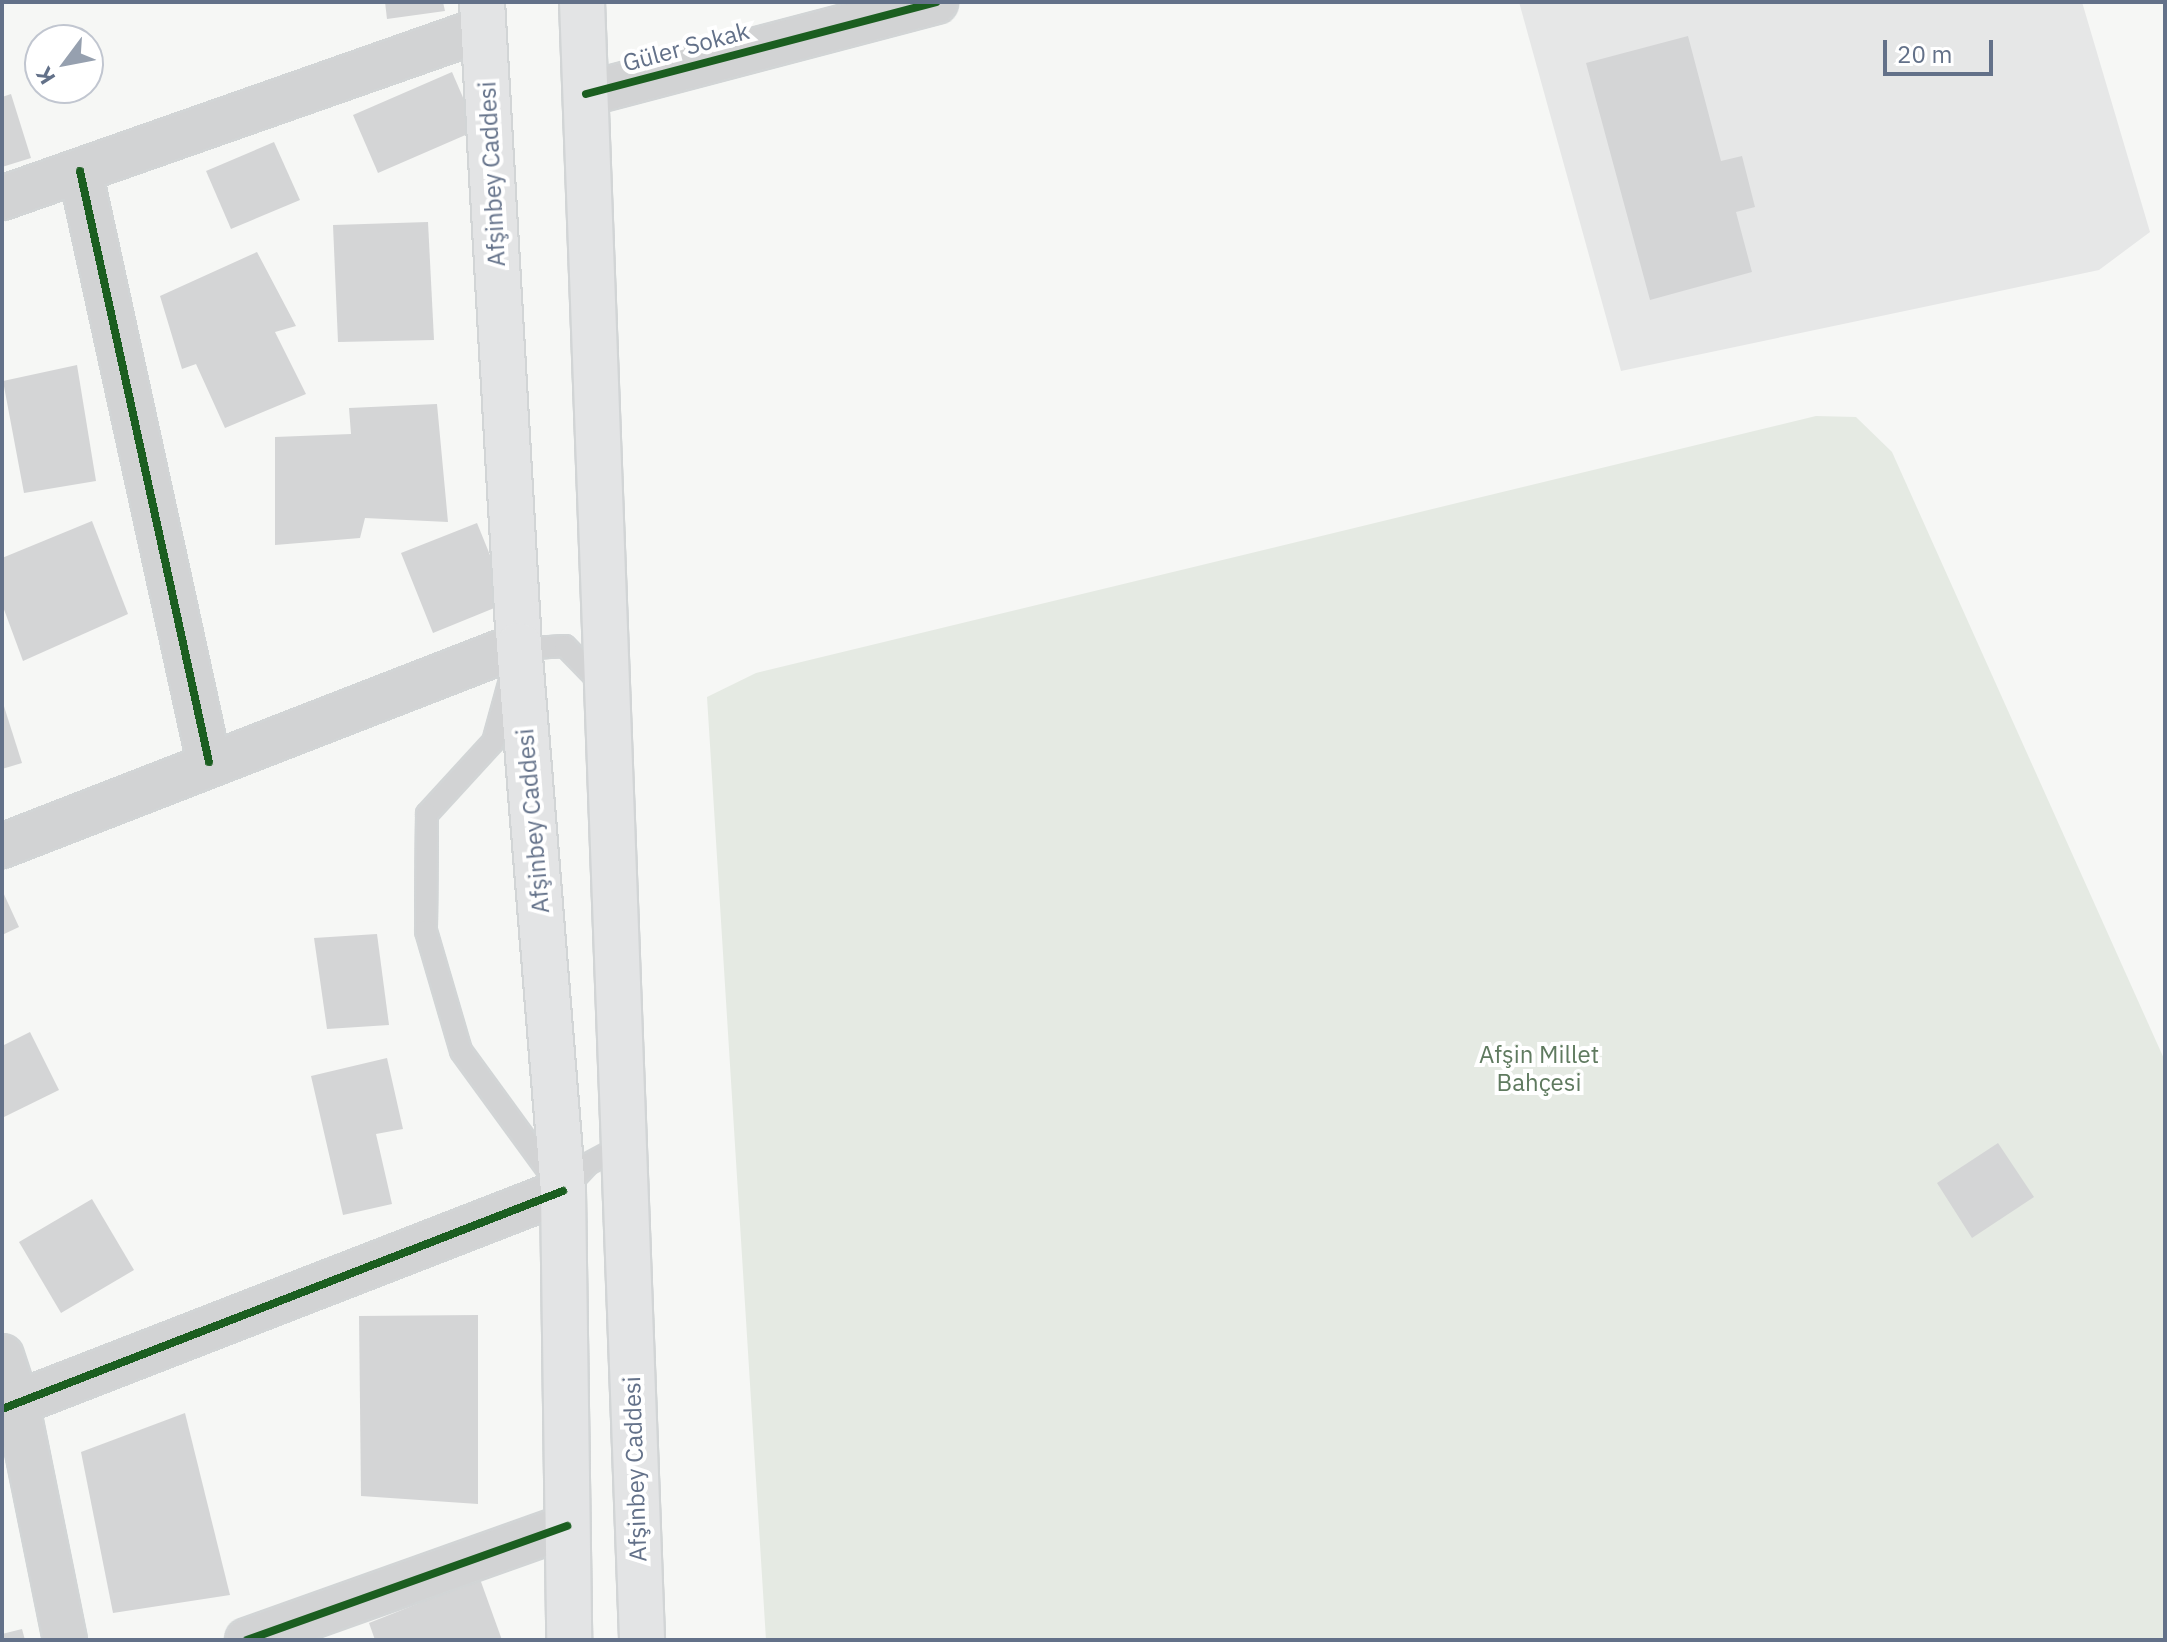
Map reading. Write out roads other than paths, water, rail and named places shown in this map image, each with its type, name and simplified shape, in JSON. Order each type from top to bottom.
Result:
[{"type":"main road","name":"Afşinbey Caddesi","points":[[582,2],[642,1640]]},
{"type":"main road","name":"Afşinbey Caddesi","points":[[483,16],[519,645],[563,1191],[569,1640]]},
{"type":"street","name":"Güler Sokak","points":[[586,94],[850,13],[936,2]]},
{"type":"street","points":[[2,198],[483,16]]},
{"type":"street","points":[[80,171],[209,762]]},
{"type":"street","points":[[2,846],[209,762],[519,645]]},
{"type":"street","points":[[9,1406],[563,1191]]},
{"type":"street","points":[[2,1356],[9,1406],[65,1640]]},
{"type":"street","points":[[247,1640],[567,1526]]},
{"type":"lane","points":[[605,688],[565,646],[519,645],[493,742],[427,814],[426,931],[461,1051],[563,1191],[588,1164],[622,1146]]},
{"type":"park label","name":"Afşin Millet Bahçesi","points":[[1539,1069]]}]
